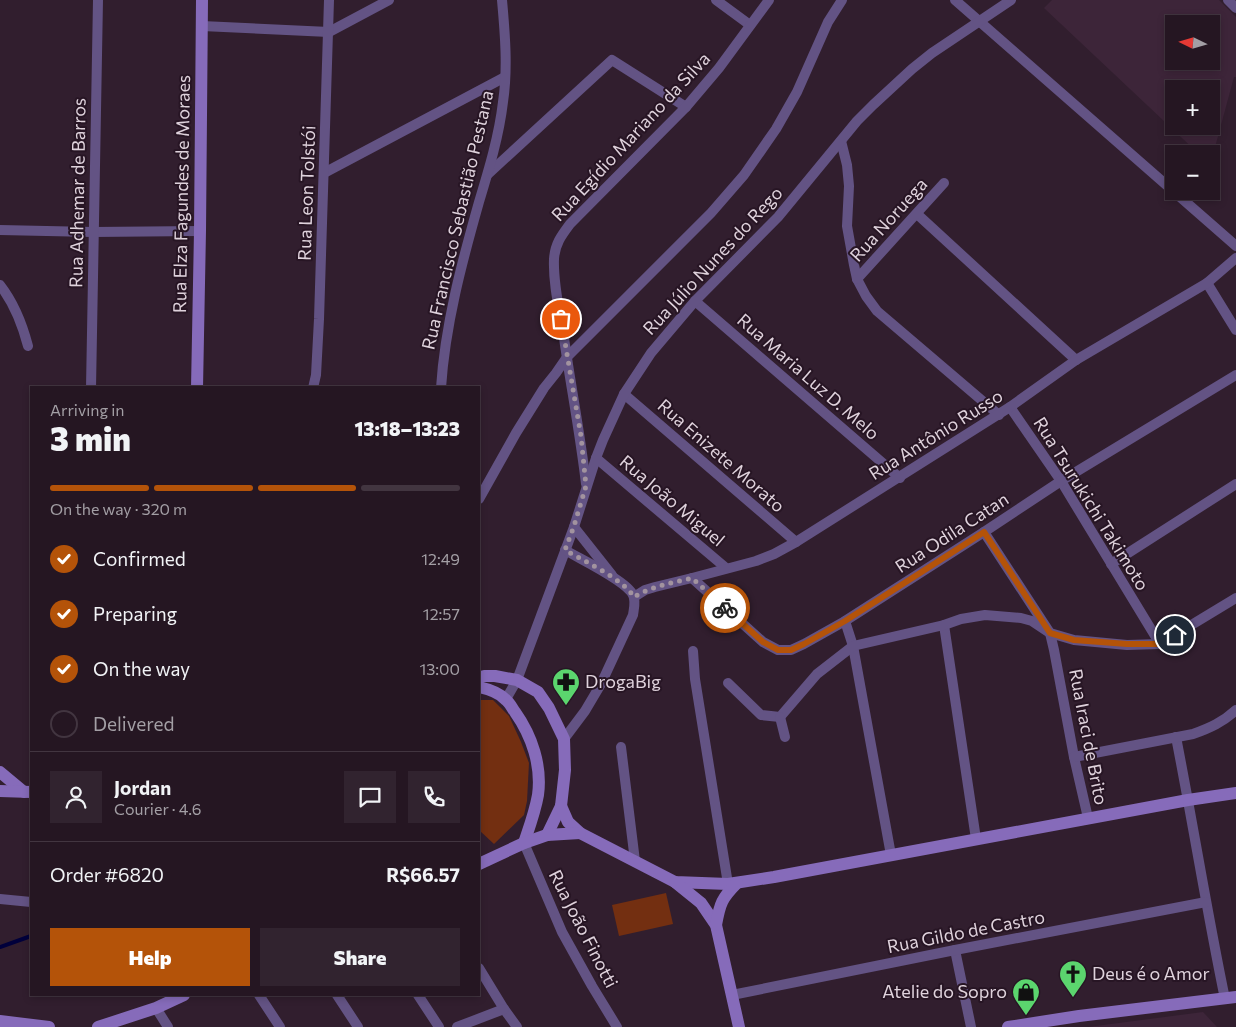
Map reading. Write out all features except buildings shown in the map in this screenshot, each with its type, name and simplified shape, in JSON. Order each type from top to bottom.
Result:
[{"type":"street","name":"Rua Adhemar de Barros","points":[[91,386],[98,0]]},
{"type":"street","name":"Rua Elza Fagundes de Moraes","points":[[197,386],[202,0]]},
{"type":"street","name":"Rua Leon Tolstói","points":[[313,386],[316,375],[319,319],[329,0]]},
{"type":"street","points":[[202,26],[328,32],[389,0]]},
{"type":"street","name":"Rua Francisco Sebastião Pestana","points":[[441,386],[446,340],[456,291],[487,175],[504,101],[505,32],[502,0]]},
{"type":"street","points":[[716,0],[750,25]]},
{"type":"street","name":"Rua Egídio Mariano da Silva","points":[[586,486],[581,436],[566,357],[555,277],[554,257],[558,238],[686,106],[719,68],[769,0]]},
{"type":"street","points":[[480,497],[525,418],[566,357],[711,213],[744,176],[776,129],[797,92],[828,22],[842,0]]},
{"type":"street","points":[[955,0],[1236,246]]},
{"type":"street","name":"Rua Júlio Nunes do Rego","points":[[506,699],[517,680],[574,526],[596,458],[624,394],[651,353],[695,301],[778,217],[862,115],[932,52],[1011,0]]},
{"type":"street","points":[[1228,0],[1236,8]]},
{"type":"street","points":[[487,175],[612,60],[686,106]]},
{"type":"street","points":[[324,173],[505,77]]},
{"type":"street","points":[[841,141],[847,165],[849,186],[847,226],[850,247],[857,279],[866,296],[877,311],[999,415]]},
{"type":"street","name":"Rua Noruega","points":[[857,279],[944,183]]},
{"type":"street","points":[[917,214],[1076,360]]},
{"type":"street","points":[[0,230],[93,232],[200,231]]},
{"type":"street","name":"Rua Antônio Russo","points":[[634,597],[655,587],[756,561],[796,542],[999,415],[1076,360],[1207,283],[1236,258]]},
{"type":"street","points":[[1207,283],[1236,330]]},
{"type":"street","points":[[0,285],[9,296],[18,314],[28,346]]},
{"type":"street","name":"Rua Maria Luz D. Melo","points":[[695,301],[900,478]]},
{"type":"street","name":"Rua Odila Catan","points":[[692,578],[763,642],[778,650],[791,650],[845,621],[1061,481],[1236,375]]},
{"type":"street","name":"Rua Enizete Morato","points":[[624,394],[796,542]]},
{"type":"street","name":"Rua Tsurukichi Takimoto","points":[[1010,407],[1061,481],[1160,644]]},
{"type":"street","name":"Rua João Miguel","points":[[596,458],[726,568]]},
{"type":"street","points":[[1111,564],[1236,484]]},
{"type":"street","points":[[574,526],[616,579]]},
{"type":"street","name":"Rua Iraci de Brito","points":[[984,532],[1050,633],[1088,818]]},
{"type":"street","points":[[564,739],[602,684],[633,615],[635,605],[634,597],[630,590],[616,579],[565,550]]},
{"type":"street","points":[[780,717],[817,674],[853,646],[985,615],[1022,618],[1032,621],[1050,633],[1074,640],[1127,644],[1160,644],[1236,598]]},
{"type":"street","points":[[845,621],[853,646],[891,855]]},
{"type":"street","points":[[944,625],[976,839]]},
{"type":"street","points":[[693,651],[695,679],[733,884],[721,904],[716,925]]},
{"type":"street","points":[[480,678],[495,676],[517,680],[538,692],[549,708],[564,739],[565,770],[560,806],[547,835]]},
{"type":"street","points":[[728,683],[761,715],[780,717]]},
{"type":"street","points":[[480,687],[488,689],[506,699],[525,726],[533,747],[539,772],[534,816],[524,843]]},
{"type":"street","points":[[1074,757],[1193,734],[1212,727],[1236,710]]},
{"type":"street","points":[[780,717],[785,737]]},
{"type":"street","points":[[1008,1027],[1079,1016],[1230,998],[1216,956],[1176,737]]},
{"type":"street","points":[[621,747],[635,861]]},
{"type":"street","points":[[0,772],[27,792]]},
{"type":"street","points":[[0,791],[27,792]]},
{"type":"street","points":[[675,882],[733,884],[1088,818],[1236,793]]},
{"type":"street","points":[[560,806],[568,822],[580,833],[675,882],[700,904],[716,925],[740,1027]]},
{"type":"street","points":[[480,864],[524,843],[547,835],[580,833]]},
{"type":"street","name":"Rua João Finotti","points":[[524,843],[562,932],[617,1027]]},
{"type":"street","points":[[0,900],[30,902]]},
{"type":"street","name":"Rua Gildo de Castro","points":[[732,995],[1206,902]]},
{"type":"street","points":[[954,950],[971,1027]]},
{"type":"street","points":[[480,970],[517,1027]]},
{"type":"street","points":[[98,1027],[156,1008],[182,996]]},
{"type":"street","points":[[260,996],[280,1027]]},
{"type":"street","points":[[338,996],[358,1027]]},
{"type":"street","points":[[419,996],[439,1027]]},
{"type":"street","points":[[156,1008],[168,1027]]},
{"type":"street","points":[[456,1027],[504,1009]]},
{"type":"street","points":[[0,1021],[49,1027]]},
{"type":"shaded area","points":[[1052,0],[1219,0],[1236,17],[1236,77],[1234,77],[1220,129],[1220,80],[1165,80],[1165,122],[1044,8]]},
{"type":"shaded area","points":[[1179,135],[1218,135],[1216,145],[1189,145]]},
{"type":"shaded area","points":[[480,700],[493,700],[509,716],[529,763],[527,801],[524,815],[494,844],[480,831]]},
{"type":"shaded area","points":[[666,893],[673,924],[619,936],[612,905]]},
{"type":"shaded area","points":[[1203,1012],[1217,1027],[1088,1027]]},
{"type":"waterway","points":[[0,947],[30,936]]},
{"type":"way so far","points":[[561,319],[581,436],[586,486],[565,550],[616,579],[630,590],[634,597],[655,587],[692,578],[725,608]]},
{"type":"place","name":"DrogaBig","points":[[566,706]]},
{"type":"place","name":"Deus é o Amor","points":[[1073,998]]},
{"type":"place","name":"Atelie do Sopro","points":[[1026,1016]]},
{"type":"route","points":[[725,608],[763,642],[778,650],[791,650],[845,621],[984,532],[1050,633],[1074,640],[1127,644],[1160,644],[1175,635]]}]
